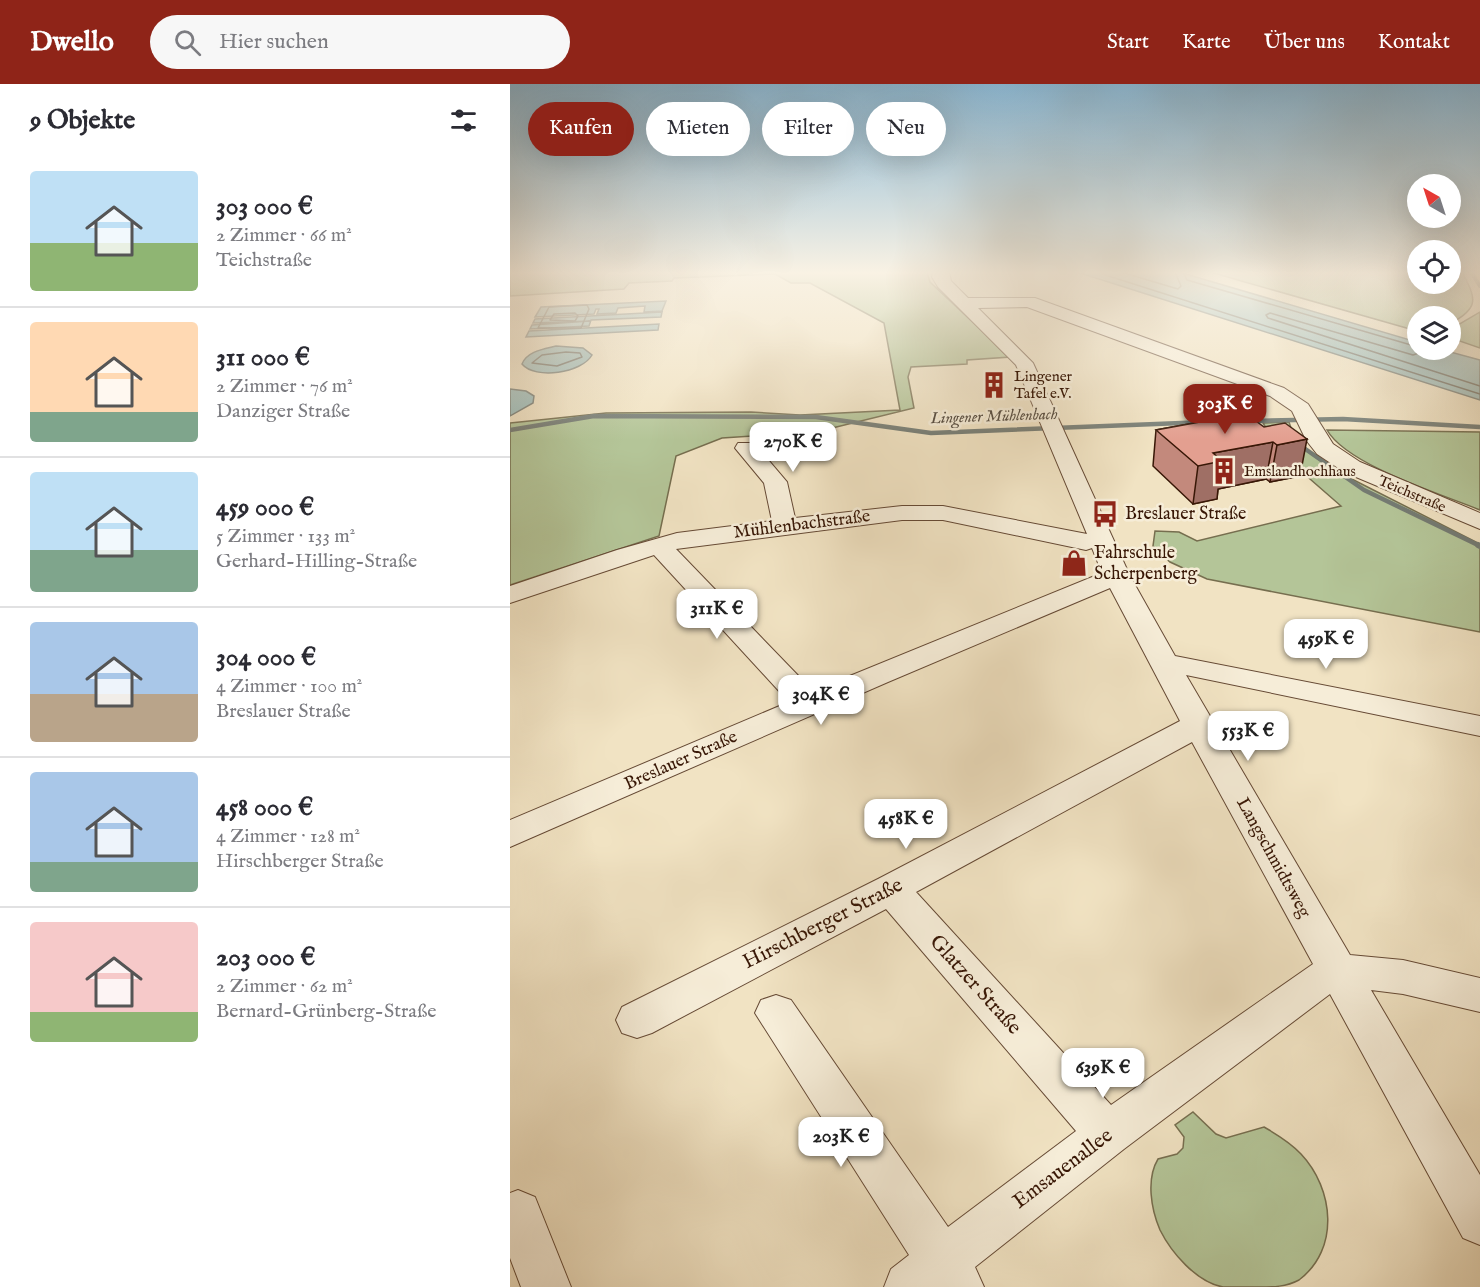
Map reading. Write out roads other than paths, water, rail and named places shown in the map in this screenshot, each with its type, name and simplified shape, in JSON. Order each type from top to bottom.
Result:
[{"type":"street","name":"Langschmidtsweg","points":[[986,328],[1024,363],[1117,576],[1198,724],[1480,1221]]},
{"type":"street","points":[[993,335],[1011,330],[1010,328]]},
{"type":"street","name":"Teichstraße","points":[[1104,328],[1285,396],[1306,418],[1325,450],[1352,467],[1480,522]]},
{"type":"street","points":[[746,448],[775,482],[784,526]]},
{"type":"street","name":"Mühlenbachstraße","points":[[510,595],[686,538],[927,512],[975,518],[1086,542],[1101,539]]},
{"type":"street","points":[[659,545],[809,705]]},
{"type":"street","name":"Breslauer Straße","points":[[510,834],[1117,576]]},
{"type":"street","points":[[1166,664],[1195,667],[1480,726]]},
{"type":"street","name":"Hirschberger Straße","points":[[637,1020],[891,889],[1198,724]]},
{"type":"street","name":"Glatzer Straße","points":[[891,889],[1108,1134]]},
{"type":"street","points":[[1337,970],[1403,977],[1480,995]]},
{"type":"street","name":"Emsauenallee","points":[[937,1278],[1108,1134],[1313,984],[1337,970]]},
{"type":"street","points":[[776,1013],[937,1278]]},
{"type":"street","points":[[518,1214],[546,1287]]},
{"type":"water","points":[[658,328],[658,330],[526,337],[529,331]]},
{"type":"water","points":[[1254,328],[1370,328],[1407,339],[1407,360],[1461,360],[1461,355],[1480,360],[1480,400]]},
{"type":"water","points":[[556,346],[583,348],[592,355],[579,366],[558,372],[537,372],[522,364],[532,353]]},
{"type":"water","points":[[510,389],[526,391],[534,396],[533,403],[510,416]]},
{"type":"waterway","name":"Lingener Mühlenbach","points":[[510,430],[594,416],[816,417],[931,433],[1207,422]]},
{"type":"waterway","name":"Lingener Mühlenbach","points":[[1250,421],[1343,419],[1480,427]]},
{"type":"waterway","points":[[1301,446],[1364,490],[1480,546],[1478,545]]},
{"type":"place","name":"Lingener Tafel e.V.","points":[[994,385]]},
{"type":"place","name":"Emslandhochhaus","points":[[1224,471]]},
{"type":"place","name":"Breslauer Straße","points":[[1105,514]]},
{"type":"place","name":"Fahrschule Scherpenberg","points":[[1074,563]]}]
